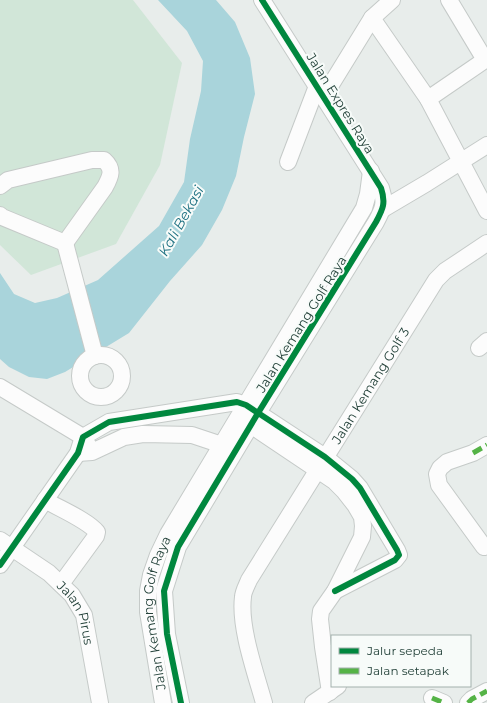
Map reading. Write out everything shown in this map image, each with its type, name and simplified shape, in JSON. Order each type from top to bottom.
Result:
[{"type":"street","name":"Jalan Expres Raya","points":[[262,0],[381,188],[384,196],[379,216]]},
{"type":"street","points":[[288,162],[321,91],[372,18],[392,0]]},
{"type":"street","points":[[428,99],[486,59],[449,0]]},
{"type":"street","points":[[372,18],[428,99],[487,211]]},
{"type":"street","points":[[379,216],[487,145]]},
{"type":"street","points":[[0,186],[8,180],[92,160],[104,160],[110,165],[110,178],[66,246],[93,351],[80,372],[80,379],[82,385],[91,395],[97,397],[109,395],[119,386],[122,380],[120,367],[111,358],[93,351]]},
{"type":"street","name":"Jalan Kemang Golf Raya","points":[[249,415],[364,208],[368,194],[371,171]]},
{"type":"street","points":[[0,215],[66,246]]},
{"type":"street","name":"Jalan Kemang Golf Raya","points":[[163,703],[148,612],[148,591],[151,575],[158,554],[168,534],[194,504],[249,415],[379,216]]},
{"type":"street","name":"Jalan Kemang Golf 3","points":[[264,703],[247,641],[243,612],[243,596],[249,580],[436,280],[445,271],[487,243]]},
{"type":"street","points":[[0,387],[83,437]]},
{"type":"street","points":[[109,395],[119,439]]},
{"type":"street","points":[[83,437],[115,422],[237,402],[249,415],[322,463],[352,479],[360,488],[398,550],[398,555],[395,560],[335,591]]},
{"type":"street","points":[[0,565],[6,545],[85,452],[119,439],[143,434],[192,435],[228,448]]},
{"type":"street","points":[[83,437],[85,452]]},
{"type":"street","points":[[480,449],[447,462],[440,468],[437,474],[438,485],[484,547]]},
{"type":"street","points":[[322,463],[362,517],[363,526],[362,537],[335,591],[321,611],[320,618],[331,673]]},
{"type":"street","points":[[45,500],[74,516],[97,532],[96,536],[61,584]]},
{"type":"street","name":"Jalan Kemang Golf Raya","points":[[181,703],[167,634],[164,591],[194,504]]},
{"type":"street","points":[[363,526],[378,519]]},
{"type":"street","name":"Jalan Pirus","points":[[6,545],[49,573],[72,595],[84,615],[100,703]]},
{"type":"street","points":[[314,703],[334,689]]},
{"type":"street","points":[[468,703],[472,699],[487,691]]},
{"type":"green space","points":[[0,0],[133,0],[182,63],[160,165],[116,244],[31,275],[0,245]]},
{"type":"water","name":"Kali Bekasi","points":[[158,0],[216,0],[235,22],[250,58],[255,94],[236,176],[222,210],[202,245],[170,281],[129,333],[65,372],[47,379],[29,377],[9,367],[0,359],[0,273],[14,294],[35,303],[57,298],[98,280],[159,226],[184,182],[190,139],[201,91],[203,61],[187,31]]},
{"type":"marked path","points":[[473,453],[487,445]]},
{"type":"marked path","points":[[468,703],[472,699],[487,691]]},
{"type":"marked path","points":[[432,698],[444,703]]},
{"type":"cycle path","points":[[181,703],[167,634],[164,591],[178,547],[258,413],[376,222],[382,209],[383,202],[383,193],[381,188],[262,0]]},
{"type":"cycle path","points":[[0,565],[78,453],[83,437],[109,422],[237,402],[246,405],[325,457],[352,479],[360,488],[397,550],[399,555],[395,560],[335,591]]}]
